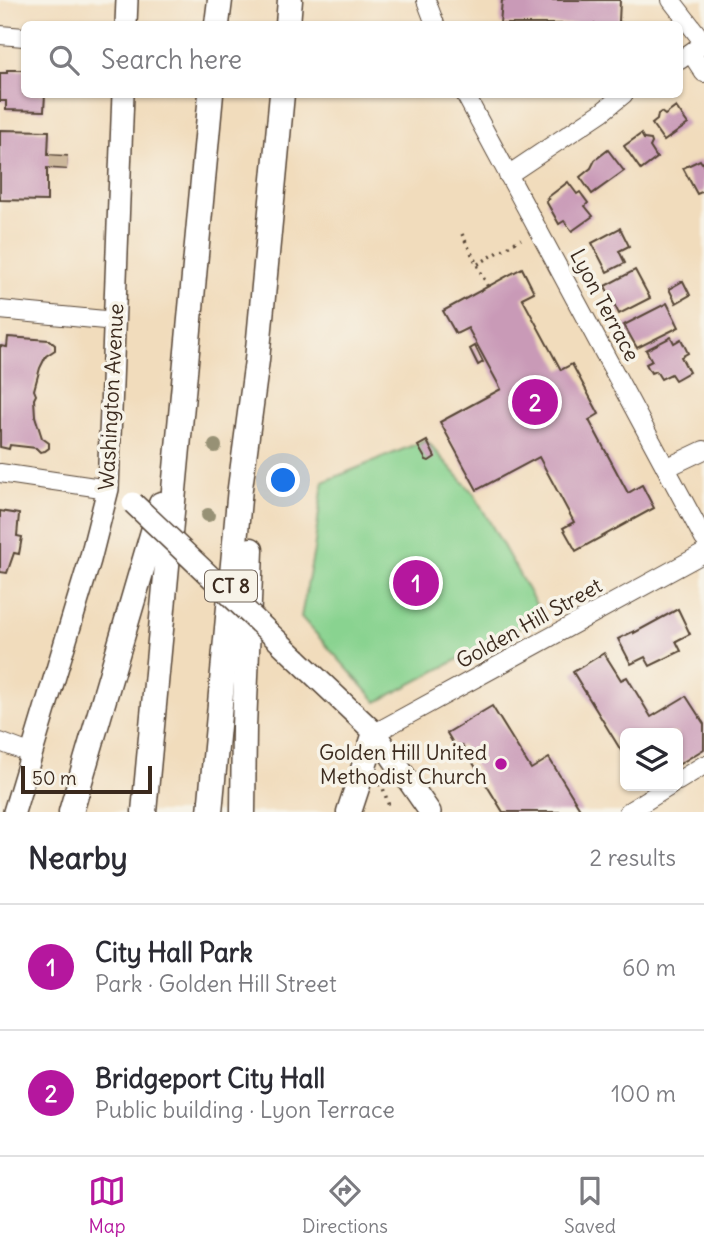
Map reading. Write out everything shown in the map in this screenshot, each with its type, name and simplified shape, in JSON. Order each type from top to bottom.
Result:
[{"type":"highway","points":[[217,21],[220,0]]},
{"type":"highway","points":[[288,21],[290,0]]},
{"type":"highway","points":[[144,812],[211,98]]},
{"type":"highway","name":"CT 8","points":[[210,812],[240,488],[257,360],[282,98]]},
{"type":"highway","points":[[243,812],[246,650],[257,431],[257,360]]},
{"type":"highway","points":[[71,812],[179,436]]},
{"type":"highway","points":[[349,812],[375,733]]},
{"type":"main road","points":[[126,21],[127,0]]},
{"type":"main road","name":"Washington Avenue","points":[[14,812],[90,560],[108,489],[123,98]]},
{"type":"main road","points":[[108,489],[134,503],[375,733],[430,812]]},
{"type":"street","points":[[426,0],[434,21]]},
{"type":"street","points":[[671,0],[681,21]]},
{"type":"street","points":[[683,25],[704,74]]},
{"type":"street","points":[[0,36],[21,37]]},
{"type":"street","name":"Lyon Terrace","points":[[467,98],[704,538]]},
{"type":"street","points":[[508,175],[619,98]]},
{"type":"street","points":[[0,310],[115,321]]},
{"type":"street","points":[[666,468],[704,450]]},
{"type":"street","points":[[0,473],[108,489]]},
{"type":"street","name":"Golden Hill Street","points":[[375,733],[704,553]]},
{"type":"street","points":[[0,742],[32,754]]},
{"type":"street","points":[[683,778],[704,765]]},
{"type":"street","points":[[628,812],[662,791]]},
{"type":"path","points":[[462,234],[488,287]]},
{"type":"path","points":[[477,265],[522,239]]},
{"type":"path","points":[[385,782],[383,788],[389,806]]},
{"type":"green space","points":[[426,440],[474,494],[542,615],[377,702],[301,617],[323,482]]},
{"type":"building","points":[[502,0],[620,0],[619,21],[500,21]]},
{"type":"building","points":[[7,70],[21,70],[21,98],[45,98],[44,111],[6,110],[6,101],[0,101],[0,73],[7,73]]},
{"type":"building","points":[[676,107],[688,124],[664,141],[652,124],[657,120],[658,114],[661,112],[665,115]]},
{"type":"building","points":[[0,130],[49,131],[48,155],[67,156],[66,169],[47,168],[47,201],[0,200]]},
{"type":"building","points":[[641,134],[644,139],[651,140],[650,147],[657,158],[641,170],[624,146]]},
{"type":"building","points":[[608,150],[624,171],[592,194],[580,177]]},
{"type":"building","points":[[700,160],[704,162],[704,191],[697,194],[683,168]]},
{"type":"building","points":[[568,182],[577,194],[580,192],[588,203],[585,206],[593,216],[572,231],[564,221],[559,224],[546,201]]},
{"type":"building","points":[[620,228],[629,246],[619,251],[625,263],[607,272],[592,243]]},
{"type":"building","points":[[522,268],[534,292],[522,298],[561,370],[572,364],[599,414],[589,420],[628,493],[642,485],[654,508],[576,551],[563,528],[574,522],[539,457],[477,490],[440,422],[501,389],[468,328],[456,334],[443,311]]},
{"type":"building","points":[[635,270],[650,298],[619,314],[605,286]]},
{"type":"building","points":[[683,281],[690,295],[676,303],[669,289]]},
{"type":"building","points":[[667,303],[679,327],[637,348],[624,325]]},
{"type":"building","points":[[8,337],[49,340],[55,345],[55,350],[46,356],[40,368],[34,390],[35,416],[42,438],[49,443],[49,448],[45,451],[10,445],[9,449],[0,447],[0,346],[7,347]]},
{"type":"building","points":[[671,337],[674,343],[681,339],[688,353],[681,357],[689,372],[675,380],[671,374],[661,379],[656,371],[651,373],[646,364],[652,361],[646,350]]},
{"type":"building","points":[[475,346],[483,362],[478,365],[470,349]]},
{"type":"building","points":[[427,441],[435,457],[429,461],[418,446]]},
{"type":"building","points":[[0,511],[19,514],[17,536],[22,537],[19,554],[14,553],[7,573],[0,572]]},
{"type":"building","points":[[678,609],[690,634],[676,641],[681,651],[650,666],[645,657],[631,664],[618,639]]},
{"type":"building","points":[[604,653],[621,680],[627,677],[651,717],[686,696],[704,724],[704,749],[683,762],[683,728],[620,728],[620,749],[573,672]]},
{"type":"building","name":"Golden Hill United Methodist Church","points":[[492,706],[531,769],[549,758],[582,812],[503,812],[462,745],[456,748],[447,733]]},
{"type":"tunnel","points":[[58,168],[59,156]]},
{"type":"place","name":"Bridgeport City Hall","points":[[535,402]]},
{"type":"place","name":"City Hall Park","points":[[416,583]]},
{"type":"place","name":"Golden Hill United Methodist Church","points":[[501,764]]}]
